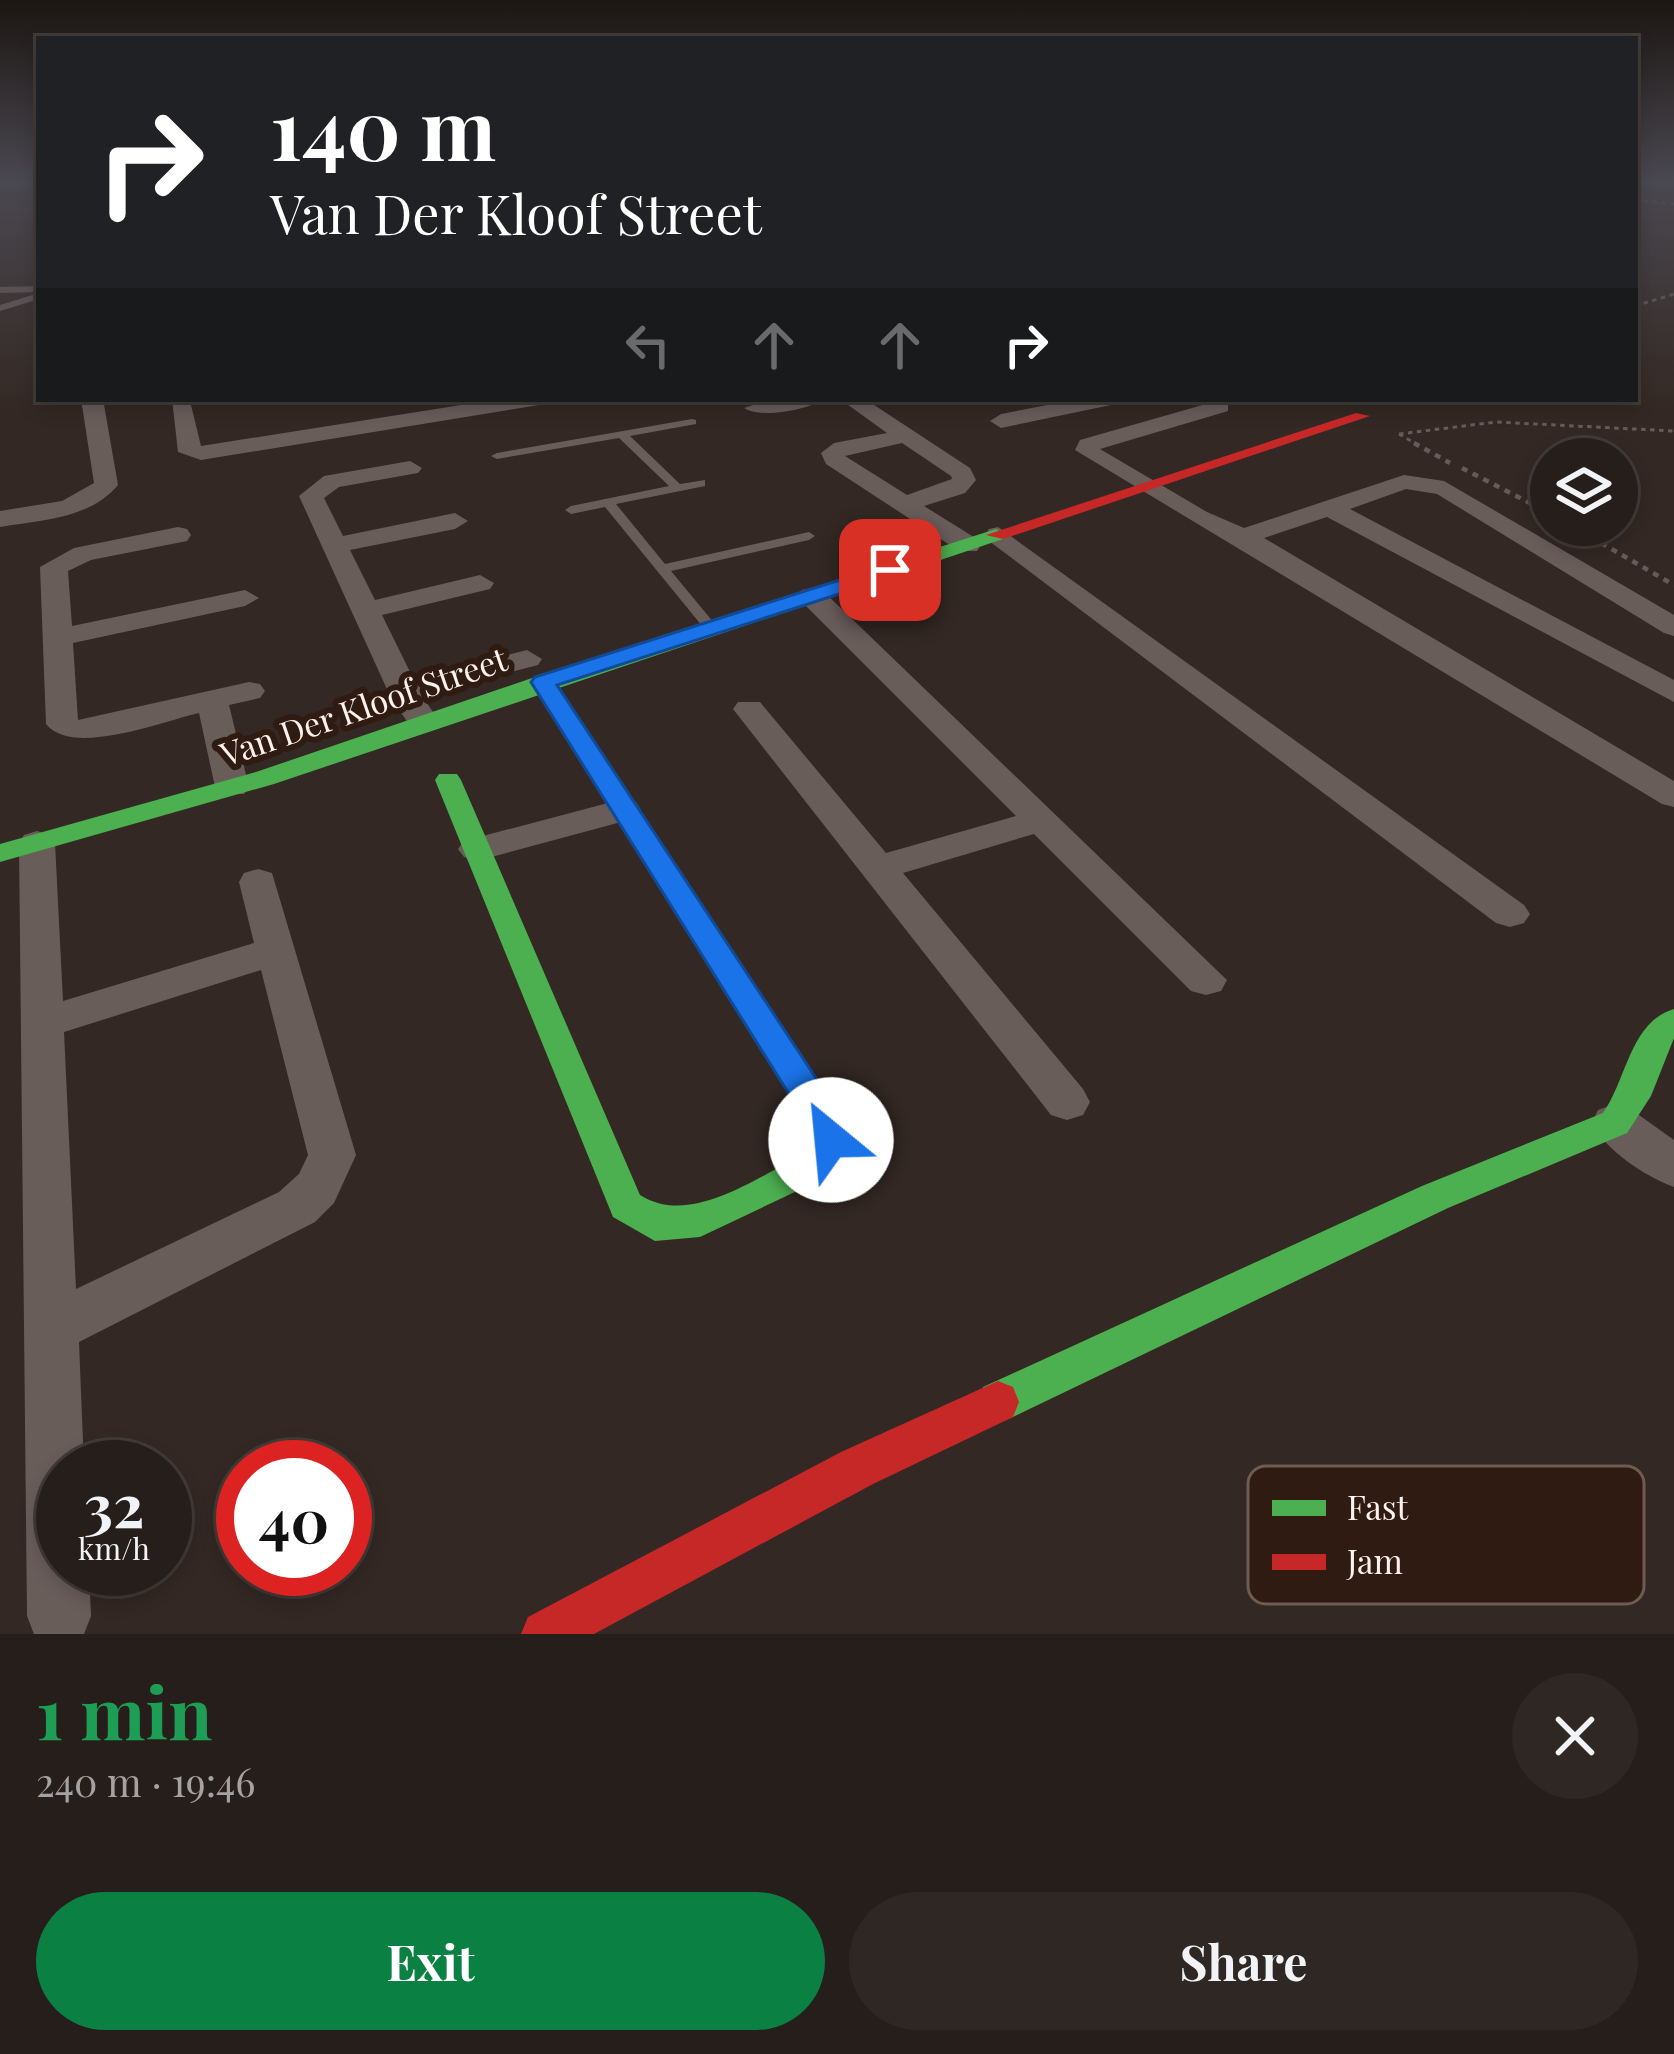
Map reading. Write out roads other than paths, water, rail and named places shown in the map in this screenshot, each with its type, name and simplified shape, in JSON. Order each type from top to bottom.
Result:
[{"type":"street","points":[[0,519],[70,507],[106,485],[92,402]]},
{"type":"street","points":[[182,402],[190,452],[202,453],[502,402]]},
{"type":"street","points":[[755,408],[794,402]]},
{"type":"street","points":[[855,402],[962,473],[964,480],[956,488],[903,504]]},
{"type":"street","points":[[1001,421],[1094,402]]},
{"type":"street","points":[[1107,402],[1144,429]]},
{"type":"street","points":[[1220,406],[1088,445],[1086,450],[1239,534],[1674,796]]},
{"type":"street","name":"Van Der Kloof Street","points":[[19,848],[232,788],[425,723],[535,670],[712,629],[998,535],[1166,492],[1362,416]]},
{"type":"street","points":[[905,436],[833,453],[834,459],[968,545]]},
{"type":"street","points":[[410,468],[332,481],[311,496],[404,690],[425,723]]},
{"type":"street","points":[[1239,534],[1404,482],[1444,488],[1674,627]]},
{"type":"street","points":[[1329,508],[1674,693]]},
{"type":"street","points":[[335,545],[455,521]]},
{"type":"street","points":[[178,535],[83,554],[54,567],[62,724],[71,730],[249,692]]},
{"type":"street","points":[[998,535],[1510,914]]},
{"type":"street","points":[[368,610],[479,583]]},
{"type":"street","points":[[812,596],[1206,980]]},
{"type":"street","points":[[56,638],[245,598]]},
{"type":"street","points":[[404,690],[535,670],[826,1123],[831,1140],[822,1162],[700,1221],[655,1225],[626,1206],[448,780]]},
{"type":"street","points":[[212,700],[232,788]]},
{"type":"street","points":[[749,709],[1067,1102]]},
{"type":"street","points":[[477,849],[623,810]]},
{"type":"street","points":[[878,868],[1042,820]]},
{"type":"street","points":[[19,848],[42,1023],[59,1616]]},
{"type":"street","points":[[51,1328],[297,1207],[317,1188],[332,1155],[258,883]]},
{"type":"street","points":[[42,1023],[277,950]]},
{"type":"street","points":[[544,1634],[857,1468],[1435,1197],[1615,1123],[1634,1096],[1657,1033],[1674,1021]]},
{"type":"street","points":[[1615,1123],[1674,1167]]},
{"type":"lane","points":[[0,290],[36,293]]},
{"type":"lane","points":[[0,306],[36,294]]},
{"type":"lane","points":[[497,456],[692,422]]},
{"type":"lane","points":[[622,435],[678,488]]},
{"type":"lane","points":[[571,510],[701,483]]},
{"type":"lane","points":[[608,502],[712,629]]},
{"type":"lane","points":[[660,569],[808,536]]}]
